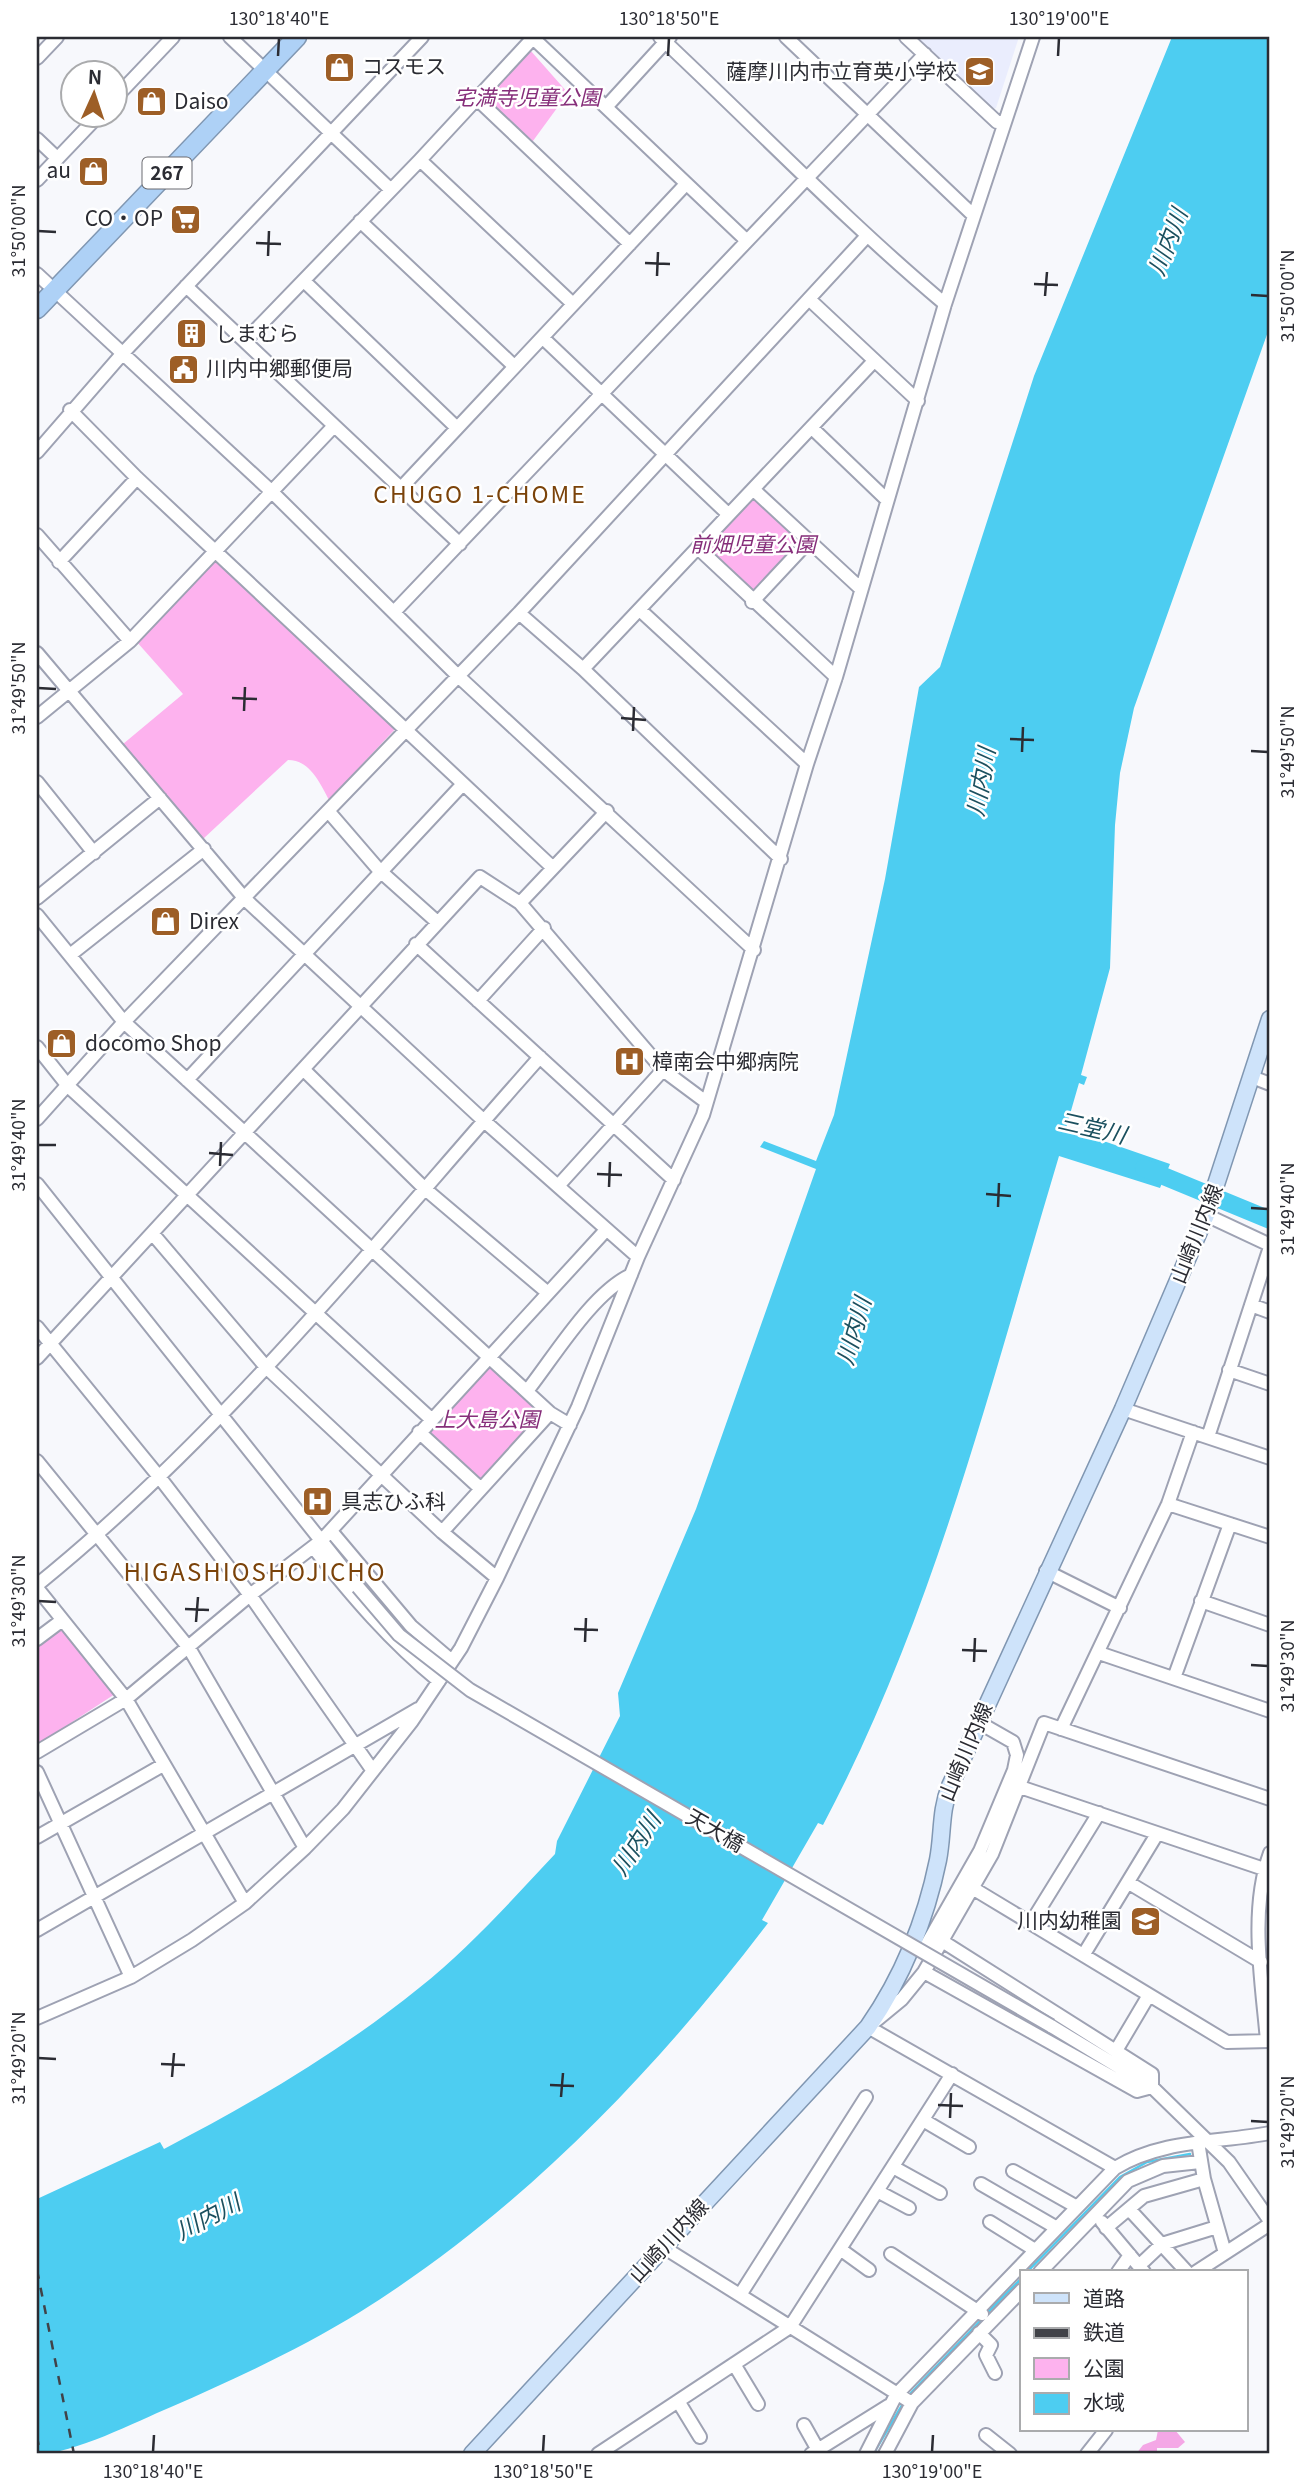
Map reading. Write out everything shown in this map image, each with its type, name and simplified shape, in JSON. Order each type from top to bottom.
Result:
[{"type":"highway","name":"267","points":[[37,309],[298,37]]},
{"type":"main road","name":"山崎川内線","points":[[472,2454],[868,2028],[901,1975],[932,1885],[945,1799],[1046,1571],[1123,1409],[1206,1215],[1270,1019]]},
{"type":"street","points":[[130,82],[173,37]]},
{"type":"street","points":[[230,37],[390,189]]},
{"type":"street","points":[[37,452],[70,410],[422,37]]},
{"type":"street","points":[[245,341],[305,282],[533,37],[747,241]]},
{"type":"street","points":[[786,37],[972,214]]},
{"type":"street","points":[[906,37],[997,122],[1004,122]]},
{"type":"street","points":[[37,2018],[131,1977],[245,1903],[305,1848],[343,1809],[421,1708],[453,1661],[497,1577],[570,1425],[638,1257],[706,1102],[754,950],[807,764],[836,677],[886,499],[918,401],[972,214],[1033,37]]},
{"type":"street","points":[[37,58],[53,38]]},
{"type":"street","points":[[607,106],[665,38],[866,237],[945,304]]},
{"type":"street","points":[[395,611],[925,54]]},
{"type":"street","points":[[477,99],[630,244]]},
{"type":"street","points":[[37,180],[84,130]]},
{"type":"street","points":[[37,139],[57,158]]},
{"type":"street","points":[[420,160],[573,304]]},
{"type":"street","points":[[401,488],[686,184]]},
{"type":"street","points":[[360,221],[514,366]]},
{"type":"street","points":[[37,1119],[124,1022],[519,613],[866,237]]},
{"type":"street","points":[[37,274],[271,491],[457,675],[607,811],[754,950]]},
{"type":"street","points":[[305,282],[457,428]]},
{"type":"street","points":[[186,286],[460,544]]},
{"type":"street","points":[[810,300],[918,401]]},
{"type":"street","points":[[543,338],[728,514]]},
{"type":"street","points":[[583,669],[641,611],[728,514],[754,490],[874,362]]},
{"type":"street","points":[[70,410],[137,478],[552,867]]},
{"type":"street","points":[[37,717],[130,641],[334,426]]},
{"type":"street","points":[[812,428],[886,499]]},
{"type":"street","points":[[59,562],[137,478]]},
{"type":"street","points":[[754,490],[861,589]]},
{"type":"street","points":[[37,535],[130,641]]},
{"type":"street","points":[[752,602],[808,542]]},
{"type":"street","points":[[699,549],[752,602],[836,677]]},
{"type":"street","points":[[641,611],[807,764]]},
{"type":"street","points":[[519,613],[583,669],[780,859]]},
{"type":"street","points":[[37,653],[245,899],[483,1121],[638,1257]]},
{"type":"street","points":[[37,782],[94,853]]},
{"type":"street","points":[[187,1080],[379,870],[462,785]]},
{"type":"street","points":[[37,898],[160,799]]},
{"type":"street","points":[[520,903],[607,811]]},
{"type":"street","points":[[329,812],[379,870],[436,921]]},
{"type":"street","points":[[70,955],[204,849]]},
{"type":"street","points":[[37,1358],[109,1275],[152,1233],[362,1006],[436,921],[480,877],[520,903],[663,1070],[706,1102]]},
{"type":"street","points":[[37,915],[124,1022],[550,1413],[570,1425]]},
{"type":"street","points":[[478,1001],[544,928]]},
{"type":"street","points":[[416,944],[674,1180]]},
{"type":"street","points":[[37,1047],[68,1086],[431,1419]]},
{"type":"street","points":[[245,1903],[126,1699],[61,1621],[37,1586],[160,1478],[222,1414],[540,1057]]},
{"type":"street","points":[[303,1069],[424,1188],[548,1293]]},
{"type":"street","points":[[558,1186],[663,1070]]},
{"type":"street","points":[[1252,1077],[1270,1084]]},
{"type":"street","points":[[37,1184],[322,1539],[411,1626],[453,1661]]},
{"type":"street","points":[[1206,1215],[1270,1246],[1208,1437]]},
{"type":"street","points":[[37,1752],[126,1699],[250,1595],[322,1539],[606,1230]]},
{"type":"street","points":[[152,1233],[266,1367],[442,1532],[497,1577]]},
{"type":"street","points":[[527,1391],[587,1314],[617,1281],[631,1275]]},
{"type":"street","points":[[1251,1305],[1270,1312]]},
{"type":"street","points":[[37,1327],[160,1478],[250,1595],[373,1771]]},
{"type":"street","points":[[1229,1370],[1270,1384]]},
{"type":"street","points":[[1123,1409],[1270,1458]]},
{"type":"street","points":[[442,1532],[550,1413]]},
{"type":"street","points":[[419,1432],[481,1489]]},
{"type":"street","points":[[1061,1729],[1168,1504],[1193,1432]]},
{"type":"street","points":[[39,1468],[99,1534],[189,1648],[305,1848]]},
{"type":"street","points":[[1168,1504],[1270,1537]]},
{"type":"street","points":[[1174,1678],[1230,1524]]},
{"type":"street","points":[[322,1539],[365,1611],[402,1650],[439,1681]]},
{"type":"street","name":"天大橋","points":[[322,1539],[399,1635],[470,1690],[1051,2025],[1152,2087]]},
{"type":"street","points":[[1046,1571],[1120,1608]]},
{"type":"street","points":[[1201,1601],[1270,1625]]},
{"type":"street","points":[[37,1639],[61,1621]]},
{"type":"street","points":[[1099,1653],[1270,1711]]},
{"type":"street","points":[[37,1930],[421,1708]]},
{"type":"street","points":[[923,1951],[980,1851],[1014,1770],[1017,1755],[1013,1742],[978,1722]]},
{"type":"street","points":[[1115,2168],[868,2028],[902,1999],[924,1972],[974,1889],[1020,1787],[1044,1723],[1270,1799]]},
{"type":"street","points":[[37,1838],[163,1765]]},
{"type":"street","points":[[37,1772],[131,1977]]},
{"type":"street","points":[[1020,1787],[1264,1869]]},
{"type":"street","points":[[1031,1923],[1099,1813]]},
{"type":"street","points":[[1084,1954],[1157,1834]]},
{"type":"street","points":[[974,1889],[1227,2042],[1269,2041],[1261,1962],[1265,1905],[1264,1869],[1270,1853]]},
{"type":"street","points":[[1129,1883],[1261,1962]]},
{"type":"street","points":[[943,1941],[1117,2049],[1152,2074],[1152,2087],[1204,2142],[1270,2222],[1199,2270]]},
{"type":"street","points":[[924,1972],[1137,2091],[1152,2087]]},
{"type":"street","points":[[1117,2049],[1149,1995]]},
{"type":"street","points":[[598,2454],[790,2327],[953,2074]]},
{"type":"street","points":[[740,2295],[866,2097]]},
{"type":"street","points":[[923,2120],[969,2147]]},
{"type":"street","points":[[866,2454],[888,2406],[897,2395],[977,2308],[1115,2168],[1154,2150],[1270,2133]]},
{"type":"street","points":[[1204,2142],[1200,2162],[1225,2253]]},
{"type":"street","points":[[1042,2270],[1094,2213],[1128,2181],[1143,2172],[1163,2166],[1200,2162]]},
{"type":"street","points":[[893,2167],[940,2193]]},
{"type":"street","points":[[1013,2171],[1094,2213],[1130,2255],[1144,2267],[1162,2244],[1217,2227]]},
{"type":"street","points":[[1106,2228],[1144,2196],[1204,2179]]},
{"type":"street","points":[[981,2184],[1057,2228]]},
{"type":"street","points":[[877,2191],[909,2208]]},
{"type":"street","points":[[1129,2208],[1185,2270]]},
{"type":"street","points":[[990,2222],[1035,2250]]},
{"type":"street","points":[[663,2247],[912,2403]]},
{"type":"street","points":[[840,2249],[869,2270]]},
{"type":"street","points":[[891,2254],[977,2308],[989,2322]]},
{"type":"street","points":[[1119,2270],[1130,2255]]},
{"type":"street","points":[[885,2454],[912,2403],[1020,2292]]},
{"type":"street","points":[[979,2333],[991,2345],[986,2355],[995,2373]]},
{"type":"street","points":[[734,2364],[758,2404]]},
{"type":"street","points":[[678,2401],[699,2437]]},
{"type":"street","points":[[804,2425],[814,2452],[888,2406]]},
{"type":"street","points":[[1087,2454],[1104,2432]]},
{"type":"street","points":[[986,2435],[1010,2454]]},
{"type":"shaded area","name":"薩摩川内市立育英小学校","points":[[915,37],[1019,37],[996,108],[991,109]]},
{"type":"shaded area","points":[[1158,2432],[1177,2432],[1185,2442],[1178,2448],[1157,2448],[1157,2454],[1136,2454],[1143,2445],[1156,2440]]},
{"type":"green space","name":"宅満寺児童公園","points":[[530,50],[568,93],[530,145],[484,99]]},
{"type":"green space","name":"前畑児童公園","points":[[753,497],[800,542],[751,594],[705,547]]},
{"type":"green space","points":[[218,558],[396,728],[329,800],[308,768],[288,760],[203,839],[123,744],[183,694],[136,641],[214,559]]},
{"type":"green space","name":"上大島公園","points":[[489,1365],[541,1414],[480,1483],[425,1433]]},
{"type":"green space","points":[[59,1626],[115,1694],[37,1745],[37,1643]]},
{"type":"water","name":"川内川","points":[[1172,37],[1270,37],[1270,326],[1134,708],[1120,773],[1115,825],[1110,968],[1081,1075],[1087,1077],[1084,1085],[1079,1083],[1066,1128],[1170,1164],[1160,1188],[1059,1156],[984,1412],[929,1581],[862,1746],[823,1825],[818,1823],[762,1920],[768,1923],[679,2033],[631,2086],[529,2185],[419,2273],[360,2312],[314,2339],[219,2386],[86,2443],[52,2453],[37,2454],[37,2199],[160,2142],[164,2149],[231,2113],[327,2055],[419,1988],[473,1940],[555,1854],[557,1841],[620,1716],[618,1693],[696,1509],[816,1169],[760,1147],[764,1141],[816,1161],[834,1115],[885,879],[919,687],[940,667],[1034,376]]},
{"type":"waterway","name":"三堂川","points":[[1144,1168],[1270,1220]]},
{"type":"waterway","points":[[1029,2270],[1120,2177],[1147,2162],[1190,2154]]},
{"type":"waterway","points":[[987,2313],[1020,2280]]},
{"type":"waterway","points":[[908,2396],[983,2318]]},
{"type":"waterway","points":[[873,2454],[904,2402]]},
{"type":"railway","points":[[37,2270],[74,2454]]},
{"type":"railway","points":[[37,2436],[40,2454]]},
{"type":"place","name":"コスモス","points":[[339,67]]},
{"type":"place","name":"薩摩川内市立育英小学校","points":[[980,72]]},
{"type":"place","name":"Daiso","points":[[151,102]]},
{"type":"place","name":"au","points":[[94,171]]},
{"type":"place","name":"CO・OP","points":[[186,219]]},
{"type":"place","name":"しまむら","points":[[192,334]]},
{"type":"place","name":"川内中郷郵便局","points":[[183,369]]},
{"type":"place","name":"Direx","points":[[166,922]]},
{"type":"place","name":"docomo Shop","points":[[62,1044]]},
{"type":"place","name":"樟南会中郷病院","points":[[629,1062]]},
{"type":"place","name":"具志ひふ科","points":[[318,1502]]},
{"type":"place","name":"川内幼稚園","points":[[1145,1921]]},
{"type":"district","name":"CHUGO 1-CHOME","points":[[480,495]]},
{"type":"district","name":"HIGASHIOSHOJICHO","points":[[255,1573]]}]
